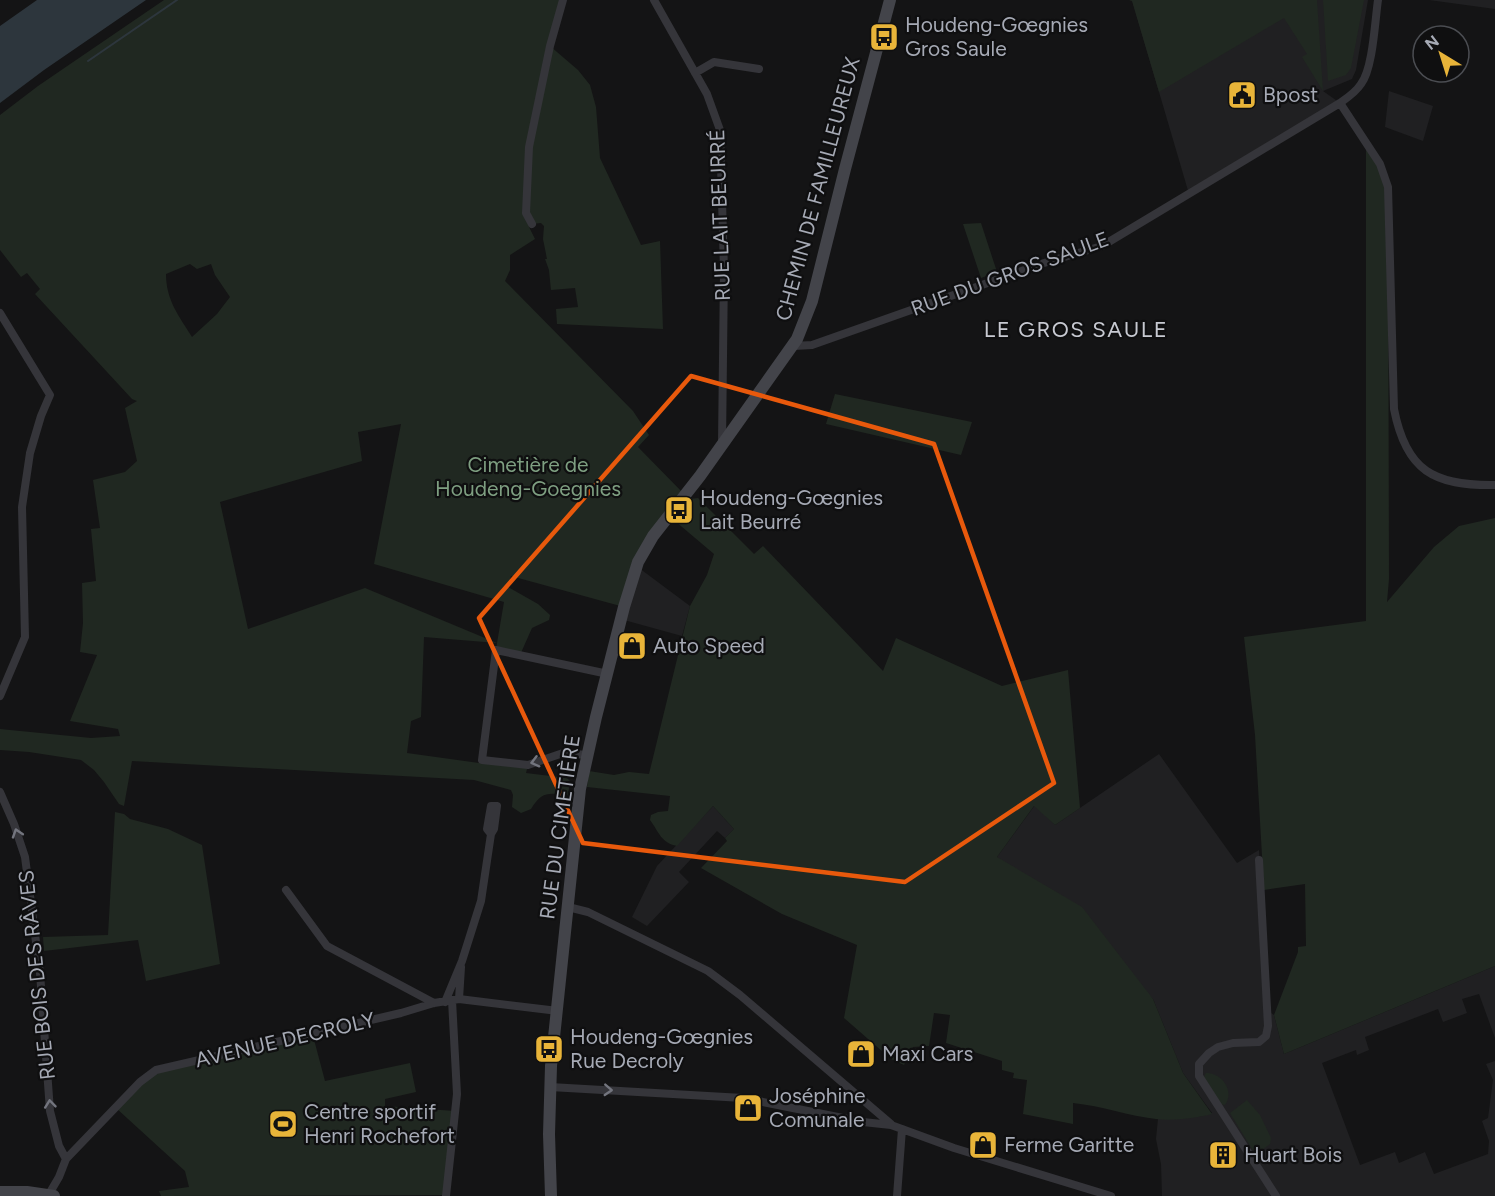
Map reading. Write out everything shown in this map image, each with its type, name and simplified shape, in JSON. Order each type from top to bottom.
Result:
[{"type":"street","points":[[532,224],[526,213],[529,147],[550,46],[563,0]]},
{"type":"street","name":"RUE LAIT BEURRÉ","points":[[654,0],[695,73],[718,121],[722,140],[724,270],[722,445]]},
{"type":"street","name":"CHEMIN DE FAMILLEUREUX","points":[[734,427],[794,346],[812,301],[890,0]]},
{"type":"street","name":"RUE DU GROS SAULE","points":[[794,346],[812,345],[1044,263],[1102,246],[1340,104],[1362,84],[1368,68],[1378,0]]},
{"type":"street","points":[[695,73],[714,62],[759,69]]},
{"type":"street","points":[[1340,104],[1380,164],[1388,187],[1394,409],[1404,443],[1411,455],[1434,476],[1459,484],[1495,484]]},
{"type":"street","points":[[0,313],[50,395],[30,453],[22,507],[25,637],[0,696]]},
{"type":"street","name":"RUE DU CIMETIÈRE","points":[[551,1196],[550,1087],[579,799],[587,755],[624,607],[645,549],[734,427]]},
{"type":"street","points":[[587,755],[562,753],[528,765],[482,760],[496,650],[608,674]]},
{"type":"street","name":"RUE BOIS DES RÂVES","points":[[0,792],[25,857],[40,973],[50,1111],[59,1146],[66,1159]]},
{"type":"street","points":[[446,1196],[457,1094],[452,1000],[481,901],[491,834],[494,829],[495,806]]},
{"type":"street","points":[[1259,860],[1268,1026],[1266,1036],[1259,1042],[1233,1043],[1218,1047],[1202,1059],[1198,1070],[1199,1076],[1276,1196]]},
{"type":"street","points":[[286,890],[327,946],[434,1003]]},
{"type":"street","points":[[568,907],[588,912],[708,971],[738,993],[891,1125]]},
{"type":"street","points":[[452,1000],[462,961]]},
{"type":"street","name":"AVENUE DECROLY","points":[[51,1196],[66,1159],[140,1082],[156,1070],[452,1000],[558,1011]]},
{"type":"street","points":[[550,1087],[743,1098],[862,1122],[891,1125],[954,1148],[1111,1196]]},
{"type":"street","points":[[897,1196],[902,1129]]},
{"type":"street","points":[[0,1192],[51,1196]]},
{"type":"highlighted area","points":[[691,376],[934,444],[1054,783],[905,882],[583,843],[479,618]]},
{"type":"shaded area","points":[[37,0],[146,0],[0,103],[0,26]]},
{"type":"shaded area","points":[[1132,0],[1368,0],[1356,70],[1352,79],[1323,91],[1340,103],[1189,194]]},
{"type":"shaded area","points":[[1429,0],[1495,0],[1495,9]]},
{"type":"shaded area","points":[[1389,91],[1433,106],[1423,141],[1385,127]]},
{"type":"shaded area","points":[[639,568],[690,606],[682,636],[624,620]]},
{"type":"shaded area","points":[[1159,754],[1237,863],[1259,850],[1267,1010],[1274,1015],[1284,1054],[1495,966],[1495,1038],[1479,994],[1462,999],[1467,1013],[1443,1022],[1438,1009],[1365,1037],[1369,1050],[1357,1055],[1356,1050],[1322,1063],[1360,1165],[1395,1152],[1399,1163],[1425,1152],[1434,1174],[1488,1154],[1489,1141],[1482,1121],[1488,1118],[1493,1080],[1486,1064],[1495,1061],[1495,1196],[1162,1196],[1161,1164],[1156,1139],[1158,1119],[1202,1116],[1212,1113],[1183,1073],[1153,999],[997,857],[1035,805],[1055,825]]},
{"type":"shaded area","points":[[713,806],[734,829],[725,838],[717,831],[679,872],[689,882],[647,926],[632,917],[657,866]]},
{"type":"green space","name":"Cimetière de Houdeng-Goegnies","points":[[164,0],[563,0],[550,46],[578,70],[590,85],[596,107],[600,158],[641,245],[660,241],[663,329],[557,324],[556,309],[578,307],[575,288],[551,290],[549,270],[545,259],[547,259],[543,239],[544,226],[541,223],[532,224],[529,227],[535,239],[510,255],[510,270],[505,281],[633,411],[649,435],[638,447],[685,495],[653,536],[624,607],[511,576],[508,587],[538,604],[550,615],[549,620],[532,628],[520,655],[496,650],[497,643],[424,637],[421,717],[411,721],[407,753],[479,763],[482,760],[528,765],[526,773],[567,778],[570,781],[568,795],[546,794],[531,809],[521,813],[512,807],[511,790],[474,780],[132,761],[124,806],[119,804],[94,770],[81,760],[0,750],[0,729],[91,738],[120,736],[118,729],[70,721],[97,655],[80,652],[83,623],[82,583],[96,581],[91,529],[100,528],[93,480],[125,472],[137,461],[125,408],[137,401],[132,399],[35,294],[40,289],[27,273],[21,277],[0,250],[0,115],[38,86]],"holes":[[[190,264],[197,269],[211,264],[215,275],[230,297],[217,314],[192,337],[171,300],[166,274]],[[401,424],[374,564],[504,602],[497,643],[365,588],[248,629],[220,502],[362,461],[358,432]]]},
{"type":"green space","points":[[1129,0],[1317,0],[1323,91],[1302,57],[1307,54],[1284,18],[1159,92],[1132,1]]},
{"type":"green space","points":[[1323,0],[1364,0],[1351,68],[1346,75],[1328,81]]},
{"type":"green space","points":[[1366,140],[1388,187],[1389,579],[1387,602],[1434,547],[1459,526],[1495,518],[1495,966],[1284,1054],[1274,1015],[1298,947],[1306,946],[1305,884],[1264,890],[1255,735],[1244,637],[1366,621]]},
{"type":"green space","points":[[981,223],[997,272],[981,278],[963,224]]},
{"type":"green space","points":[[835,394],[972,422],[961,455],[826,424]]},
{"type":"green space","points":[[698,498],[754,554],[763,546],[883,671],[896,638],[1002,686],[1068,670],[1080,808],[1055,825],[1034,806],[997,857],[1082,907],[1153,999],[1183,1073],[1212,1114],[1184,1119],[1156,1119],[1073,1103],[1073,1124],[1023,1114],[1027,1080],[1013,1078],[1014,1073],[1002,1070],[1002,1061],[946,1043],[950,1015],[934,1013],[929,1046],[913,1047],[904,1065],[891,1059],[844,1018],[857,945],[782,914],[701,868],[727,841],[725,838],[734,829],[713,806],[677,846],[664,840],[650,820],[651,815],[668,811],[670,796],[587,787],[589,771],[614,775],[629,772],[649,774],[690,606],[707,575],[714,554],[675,521],[690,499]]},
{"type":"green space","points":[[115,812],[124,814],[130,819],[168,829],[202,845],[220,964],[146,981],[138,940],[44,951],[43,937],[108,935]]},
{"type":"green space","name":"Centre sportif Henri Rochefort","points":[[312,1032],[325,1081],[410,1063],[416,1092],[385,1099],[385,1106],[455,1111],[446,1195],[161,1196],[159,1191],[189,1187],[185,1171],[116,1108],[150,1074]]},
{"type":"green space","points":[[1206,1073],[1222,1079],[1228,1089],[1228,1100],[1225,1105],[1221,1104],[1204,1077]]},
{"type":"green space","points":[[1247,1100],[1260,1115],[1271,1138],[1270,1144],[1258,1153],[1252,1149],[1230,1113]]},
{"type":"waterway","points":[[88,61],[177,0]]},
{"type":"place","name":"Houdeng-Gœgnies Gros Saule","points":[[884,37]]},
{"type":"place","name":"Bpost","points":[[1242,95]]},
{"type":"place","name":"Houdeng-Gœgnies Lait Beurré","points":[[679,510]]},
{"type":"place","name":"Auto Speed","points":[[632,646]]},
{"type":"place","name":"Houdeng-Gœgnies Rue Decroly","points":[[549,1049]]},
{"type":"place","name":"Maxi Cars","points":[[861,1054]]},
{"type":"place","name":"Joséphine Comunale","points":[[748,1108]]},
{"type":"place","name":"Centre sportif Henri Rochefort","points":[[283,1124]]},
{"type":"place","name":"Ferme Garitte","points":[[983,1145]]},
{"type":"place","name":"Huart Bois","points":[[1223,1155]]},
{"type":"district","name":"LE GROS SAULE","points":[[1076,329]]}]
